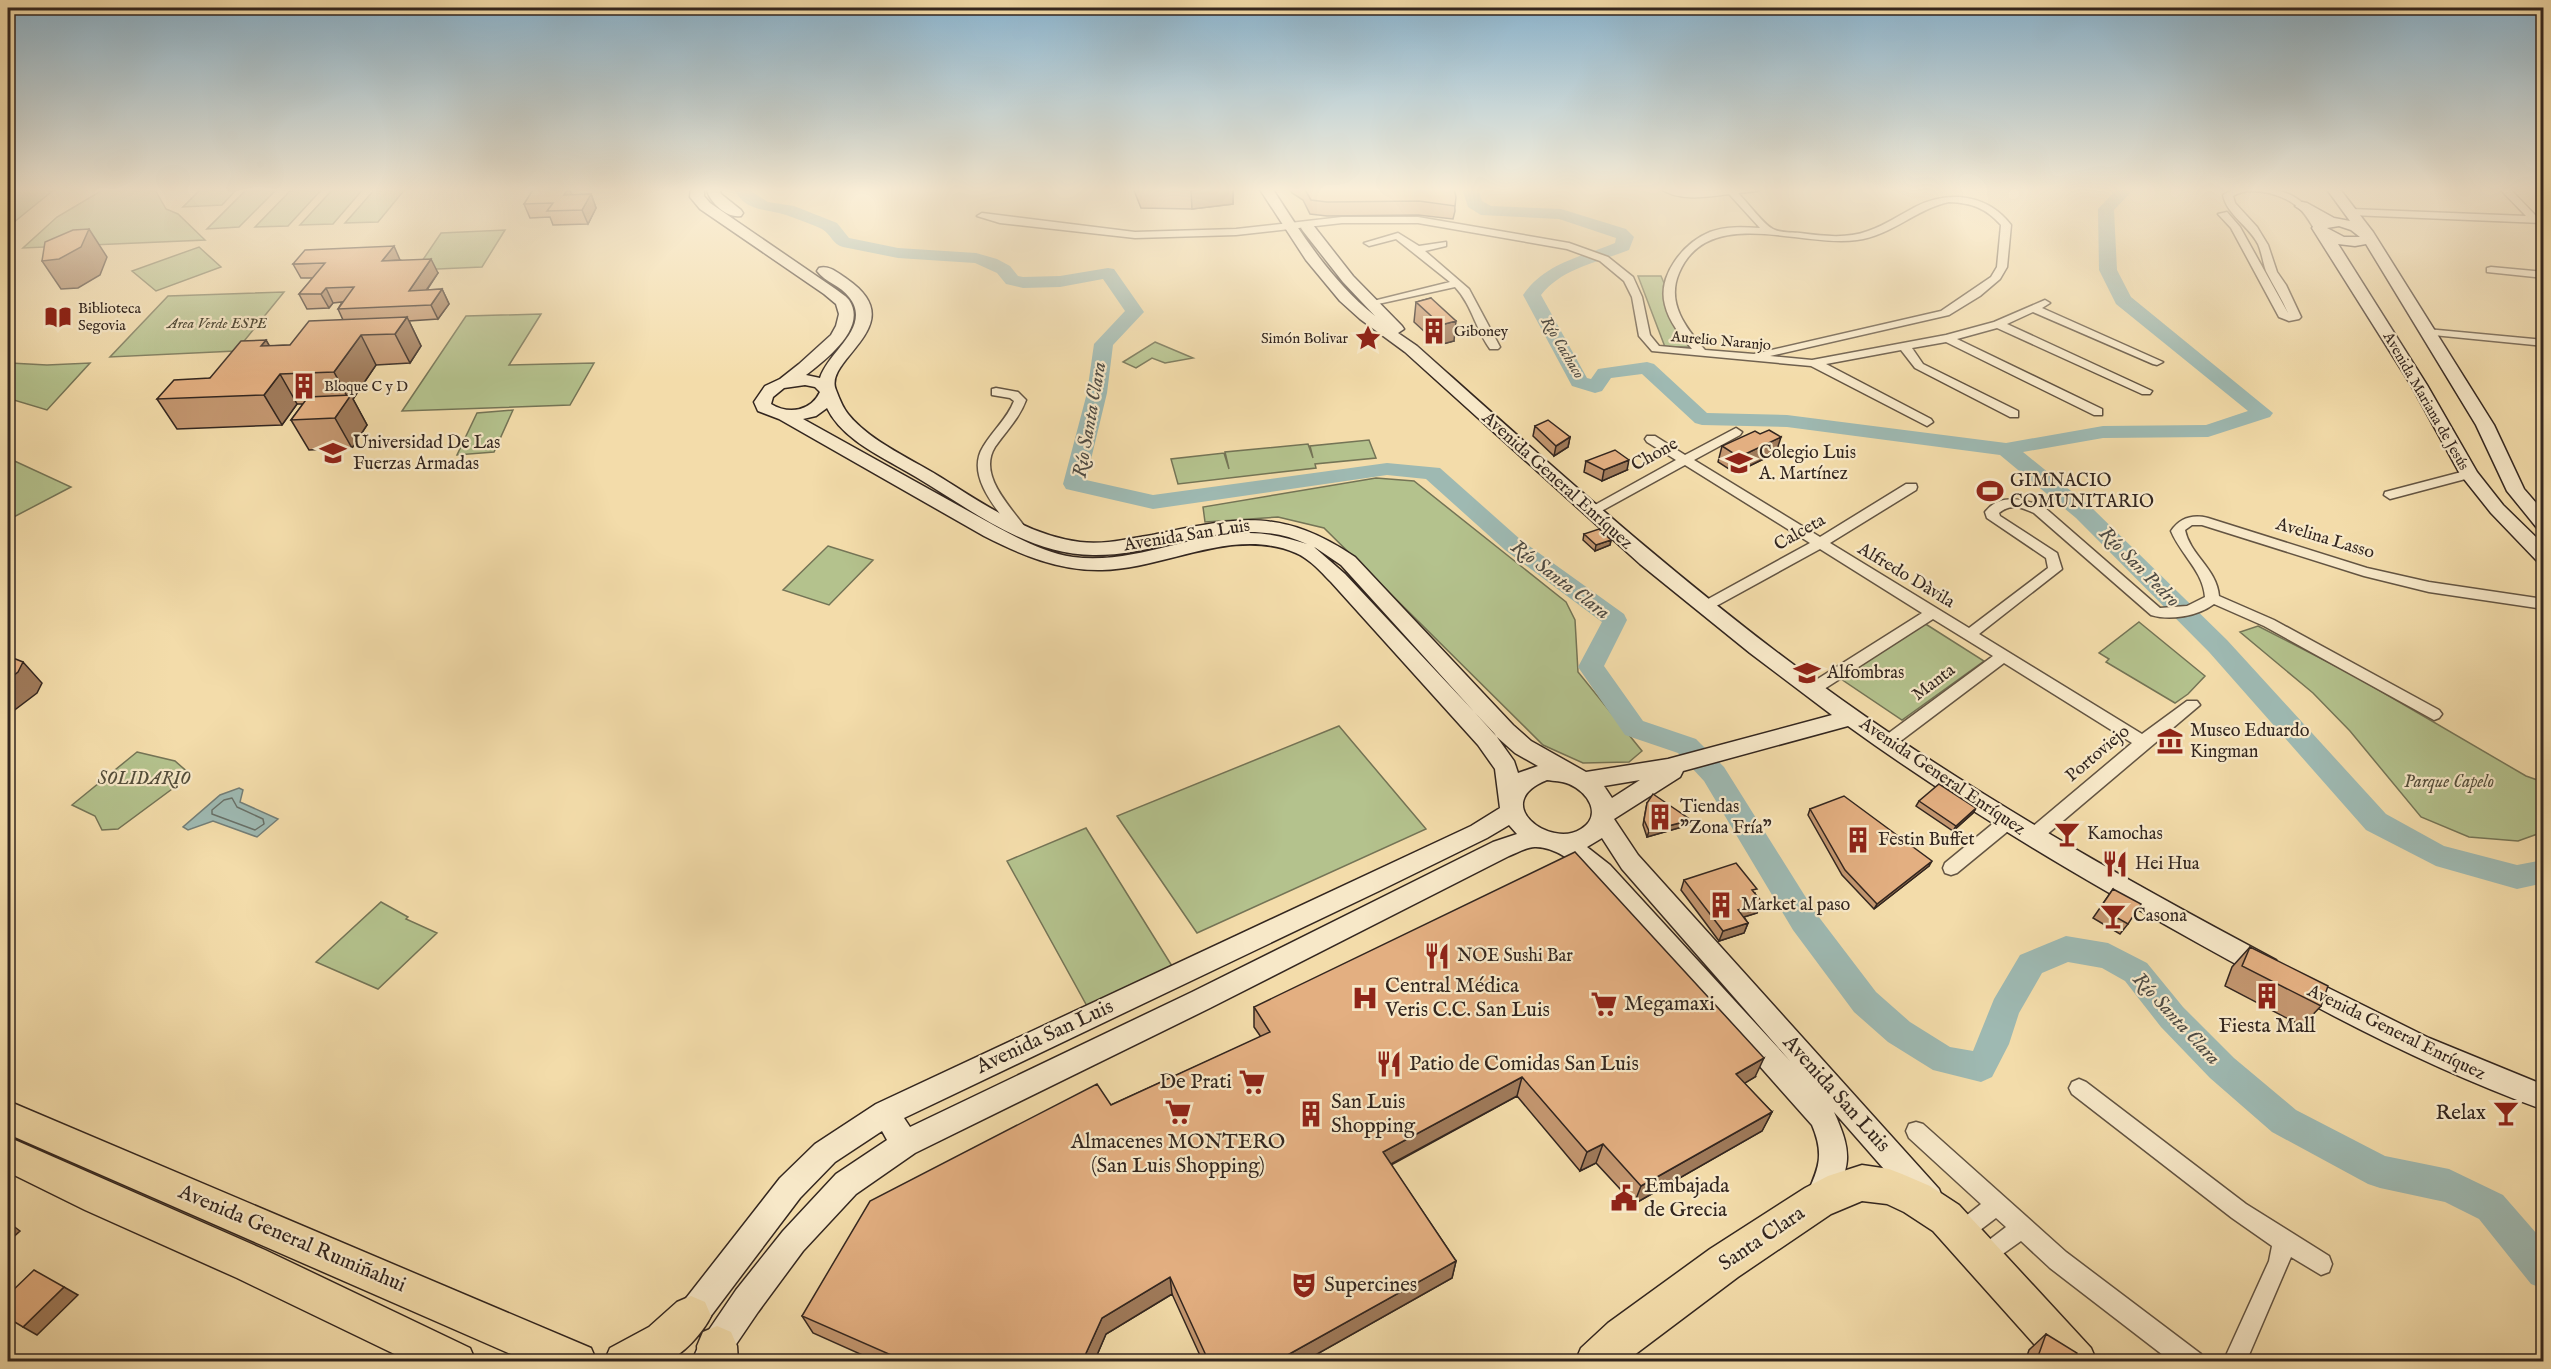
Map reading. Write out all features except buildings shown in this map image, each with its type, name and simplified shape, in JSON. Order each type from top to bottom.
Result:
[{"type":"highway","name":"Avenida General Rumiñahui","points":[[8,1117],[577,1362]]},
{"type":"highway","name":"Avenida General Rumiñahui","points":[[8,1154],[98,1197],[251,1264],[456,1362]]},
{"type":"highway","name":"Santa Clara","points":[[1595,1362],[1623,1337],[1684,1292],[1818,1201],[1841,1189],[1862,1184],[1889,1187],[1917,1198],[1963,1236]]},
{"type":"highway","name":"Avenida San Luis","points":[[1963,1236],[2077,1362]]},
{"type":"highway","points":[[624,1362],[663,1341],[692,1316]]},
{"type":"street","points":[[772,252],[829,291],[844,305],[846,319],[842,333],[818,357],[785,383],[769,391],[762,402],[768,411],[785,416],[806,413],[827,399],[829,374],[863,326],[864,308],[855,292],[796,252]]},
{"type":"street","name":"Avenida General Enríquez","points":[[1315,252],[1331,283],[1354,308],[1381,331],[1411,349],[1637,552],[1704,607],[1888,742],[2007,822],[2116,887],[2343,1009],[2495,1081],[2544,1098]]},
{"type":"street","name":"Avenida General Enríquez","points":[[1324,252],[1396,328],[1411,349]]},
{"type":"street","points":[[1417,252],[1469,295],[1482,330],[1494,347]]},
{"type":"street","name":"Aurelio Naranjo","points":[[1590,252],[1604,258],[1629,279],[1637,297],[1641,325],[1656,349],[1812,363],[1947,338],[1998,324],[2040,306],[2157,362]]},
{"type":"street","points":[[1685,252],[1668,280],[1667,296],[1672,312],[1686,335],[1702,354]]},
{"type":"street","points":[[1747,358],[1945,313],[1995,279],[2002,267],[2003,252]]},
{"type":"street","points":[[2248,252],[2278,309],[2285,317],[2295,317],[2281,285],[2272,272],[2265,252]]},
{"type":"street","name":"Avenida Mariana de Jesús","points":[[2342,252],[2469,474],[2497,509],[2544,557]]},
{"type":"street","name":"Avenida Mariana de Jesús","points":[[2378,252],[2485,425],[2516,491],[2544,524]]},
{"type":"street","points":[[2491,270],[2544,275]]},
{"type":"street","points":[[1373,304],[1456,284]]},
{"type":"street","points":[[1998,324],[2146,392]]},
{"type":"street","points":[[2427,332],[2544,343]]},
{"type":"street","points":[[1947,338],[2098,412]]},
{"type":"street","points":[[1905,347],[1919,366],[2014,414]]},
{"type":"street","points":[[1812,363],[1831,370],[1927,422]]},
{"type":"street","points":[[785,383],[814,381],[827,390]]},
{"type":"street","name":"Avenida San Luis","points":[[657,1362],[790,1188],[825,1153],[886,1113],[1479,832],[1511,804],[1506,766],[1500,756],[1348,561],[1318,540],[1290,529],[1241,525],[1110,548],[1071,547],[1020,530],[869,441],[844,421],[827,390]]},
{"type":"street","points":[[996,392],[1014,395],[1020,400],[1015,415],[987,450],[983,466],[990,489],[1020,530]]},
{"type":"street","name":"Avenida San Luis","points":[[785,416],[997,535],[1053,559],[1077,563],[1124,562],[1244,539],[1271,540],[1304,550],[1321,561],[1428,663],[1514,739],[1539,758],[1578,778]]},
{"type":"street","name":"Chone","points":[[1591,511],[1736,432]]},
{"type":"street","name":"Alfredo Dàvila","points":[[1651,439],[2143,742]]},
{"type":"street","points":[[2390,495],[2469,474]]},
{"type":"street","name":"Calceta","points":[[1704,607],[1819,543],[1911,487]]},
{"type":"street","points":[[1969,635],[2055,568],[2052,556],[1994,518],[1992,512],[2002,503],[2029,505],[2039,510],[2150,609],[2162,613],[2199,608],[2208,604],[2212,598],[2269,623],[2434,714]]},
{"type":"street","name":"Avelina Lasso","points":[[2212,598],[2209,578],[2181,542],[2178,531],[2190,520],[2203,521],[2364,572],[2429,586],[2544,604]]},
{"type":"street","points":[[1813,688],[1932,613]]},
{"type":"street","name":"Manta","points":[[1888,742],[2003,656]]},
{"type":"street","name":"Portoviejo","points":[[2032,837],[2143,742],[2193,705]]},
{"type":"street","points":[[1688,762],[1604,818],[1594,833],[1580,841],[1549,840],[1521,826],[1511,804],[1522,780],[1533,775],[1545,772],[1578,778],[1627,776],[1719,754],[1852,717]]},
{"type":"street","points":[[1578,778],[1595,791],[1602,802],[1604,818]]},
{"type":"street","name":"Avenida San Luis","points":[[1604,818],[1630,862],[1963,1236]]},
{"type":"street","points":[[1951,868],[2007,822]]},
{"type":"street","name":"Avenida San Luis","points":[[714,1356],[747,1301],[801,1233],[846,1184],[904,1144],[1501,849],[1549,840],[1582,855],[1602,872],[1822,1116],[1834,1143],[1834,1167],[1818,1201]]},
{"type":"street","points":[[1371,884],[1387,906]]},
{"type":"street","points":[[2079,1088],[2239,1211],[2321,1264]]},
{"type":"street","points":[[886,1113],[904,1144]]},
{"type":"street","points":[[1916,1131],[2058,1260],[2193,1362]]},
{"type":"street","points":[[1963,1236],[1996,1204]]},
{"type":"street","points":[[1963,1236],[2022,1228]]},
{"type":"street","points":[[2234,1362],[2279,1262],[2284,1241]]},
{"type":"green space","points":[[185,252],[204,252],[221,267],[156,291],[132,271]]},
{"type":"green space","points":[[428,252],[491,252],[482,267],[416,270]]},
{"type":"green space","points":[[1638,276],[1661,276],[1691,347],[1665,347]]},
{"type":"green space","name":"Area Verde ESPE","points":[[284,292],[236,351],[110,357],[168,296]]},
{"type":"green space","points":[[541,314],[509,365],[594,363],[570,405],[402,411],[466,316]]},
{"type":"green space","points":[[1155,342],[1193,358],[1165,363],[1152,358],[1136,368],[1123,362]]},
{"type":"green space","points":[[90,363],[47,410],[14,400],[8,403],[8,364],[47,365]]},
{"type":"green space","points":[[513,410],[494,452],[457,455],[477,413]]},
{"type":"green space","points":[[1369,440],[1376,458],[1315,464],[1316,468],[1178,484],[1171,459],[1224,453],[1229,469],[1225,452],[1308,444],[1313,458],[1310,446]]},
{"type":"green space","points":[[8,458],[71,487],[8,520]]},
{"type":"green space","points":[[1376,478],[1414,481],[1566,602],[1575,620],[1578,672],[1642,751],[1629,762],[1583,763],[1543,745],[1324,528],[1278,517],[1205,522],[1203,507]]},
{"type":"green space","points":[[828,546],[873,560],[829,605],[783,590]]},
{"type":"green space","points":[[2139,622],[2205,676],[2188,694],[2175,703],[2106,662],[2109,659],[2099,653]]},
{"type":"green space","points":[[1924,623],[1984,661],[1902,720],[1841,679]]},
{"type":"green space","name":"Parque Capelo","points":[[2258,626],[2353,675],[2526,776],[2543,782],[2543,832],[2518,841],[2469,837],[2421,817],[2350,731],[2313,693],[2240,632]]},
{"type":"green space","points":[[1339,726],[1426,829],[1197,933],[1117,816]]},
{"type":"green space","name":"SOLIDARIO","points":[[137,752],[175,761],[191,775],[118,829],[102,830],[95,816],[72,805]]},
{"type":"green space","points":[[1086,828],[1172,966],[1087,1006],[1007,861]]},
{"type":"green space","points":[[381,902],[408,917],[406,919],[437,933],[378,989],[316,962]]},
{"type":"water","points":[[239,788],[243,790],[240,802],[278,819],[257,837],[213,821],[188,830],[183,827],[220,795]]},
{"type":"waterway","name":"Río Santa Clara","points":[[890,252],[976,258],[1003,270],[1012,280],[1023,282],[1060,282],[1108,273],[1135,312],[1104,344],[1097,393],[1074,484],[1153,502],[1387,469],[1432,473],[1513,545],[1615,620],[1591,667],[1634,728],[1687,746],[1714,774],[1804,921],[1865,1002],[1899,1032],[1944,1060],[1981,1067],[1993,1044],[2005,1009],[2031,964],[2066,949],[2108,956],[2136,972],[2172,1017],[2222,1068],[2284,1121],[2380,1172],[2449,1186],[2491,1207],[2544,1271]]},
{"type":"waterway","name":"Río Cachaco","points":[[1607,252],[1561,270],[1549,277],[1532,295],[1579,382],[1595,387],[1605,373],[1647,368],[1702,419],[1787,421],[2006,449]]},
{"type":"waterway","name":"Río San Pedro","points":[[2006,449],[2103,432],[2208,431],[2263,413],[2123,300],[2108,270],[2107,252]]},
{"type":"waterway","name":"Río San Pedro","points":[[2006,449],[2084,513],[2218,646],[2376,822],[2436,855],[2517,877],[2544,871]]},
{"type":"place","name":"Biblioteca Segovia","points":[[58,317]]},
{"type":"place","name":"Giboney","points":[[1434,331]]},
{"type":"place","name":"Simón Bolivar","points":[[1368,338]]},
{"type":"place","name":"Bloque C y D","points":[[304,386]]},
{"type":"place","name":"Universidad De Las Fuerzas Armadas","points":[[333,453]]},
{"type":"place","name":"Colegio Luis A. Martínez","points":[[1739,463]]},
{"type":"place","name":"GIMNACIO COMUNITARIO","points":[[1990,491]]},
{"type":"place","name":"Alfombras","points":[[1807,673]]},
{"type":"place","name":"Museo Eduardo Kingman","points":[[2170,741]]},
{"type":"place","name":"Tiendas \"Zona Fría\"","points":[[1660,817]]},
{"type":"place","name":"Kamochas","points":[[2067,834]]},
{"type":"place","name":"Festin Buffet","points":[[1858,840]]},
{"type":"place","name":"Hei Hua","points":[[2115,864]]},
{"type":"place","name":"Market al paso","points":[[1721,905]]},
{"type":"place","name":"Casona","points":[[2113,916]]},
{"type":"place","name":"NOE Sushi Bar","points":[[1437,956]]},
{"type":"place","name":"Fiesta Mall","points":[[2267,996]]},
{"type":"place","name":"Central Médica Veris C.C. San Luis","points":[[1365,998]]},
{"type":"place","name":"Megamaxi","points":[[1604,1004]]},
{"type":"place","name":"Patio de Comidas San Luis","points":[[1389,1064]]},
{"type":"place","name":"De Prati","points":[[1252,1082]]},
{"type":"place","name":"Almacenes MONTERO (San Luis Shopping)","points":[[1178,1112]]},
{"type":"place","name":"Relax","points":[[2506,1113]]},
{"type":"place","name":"San Luis Shopping","points":[[1311,1114]]},
{"type":"place","name":"Embajada de Grecia","points":[[1624,1198]]},
{"type":"place","name":"Supercines","points":[[1304,1285]]}]
